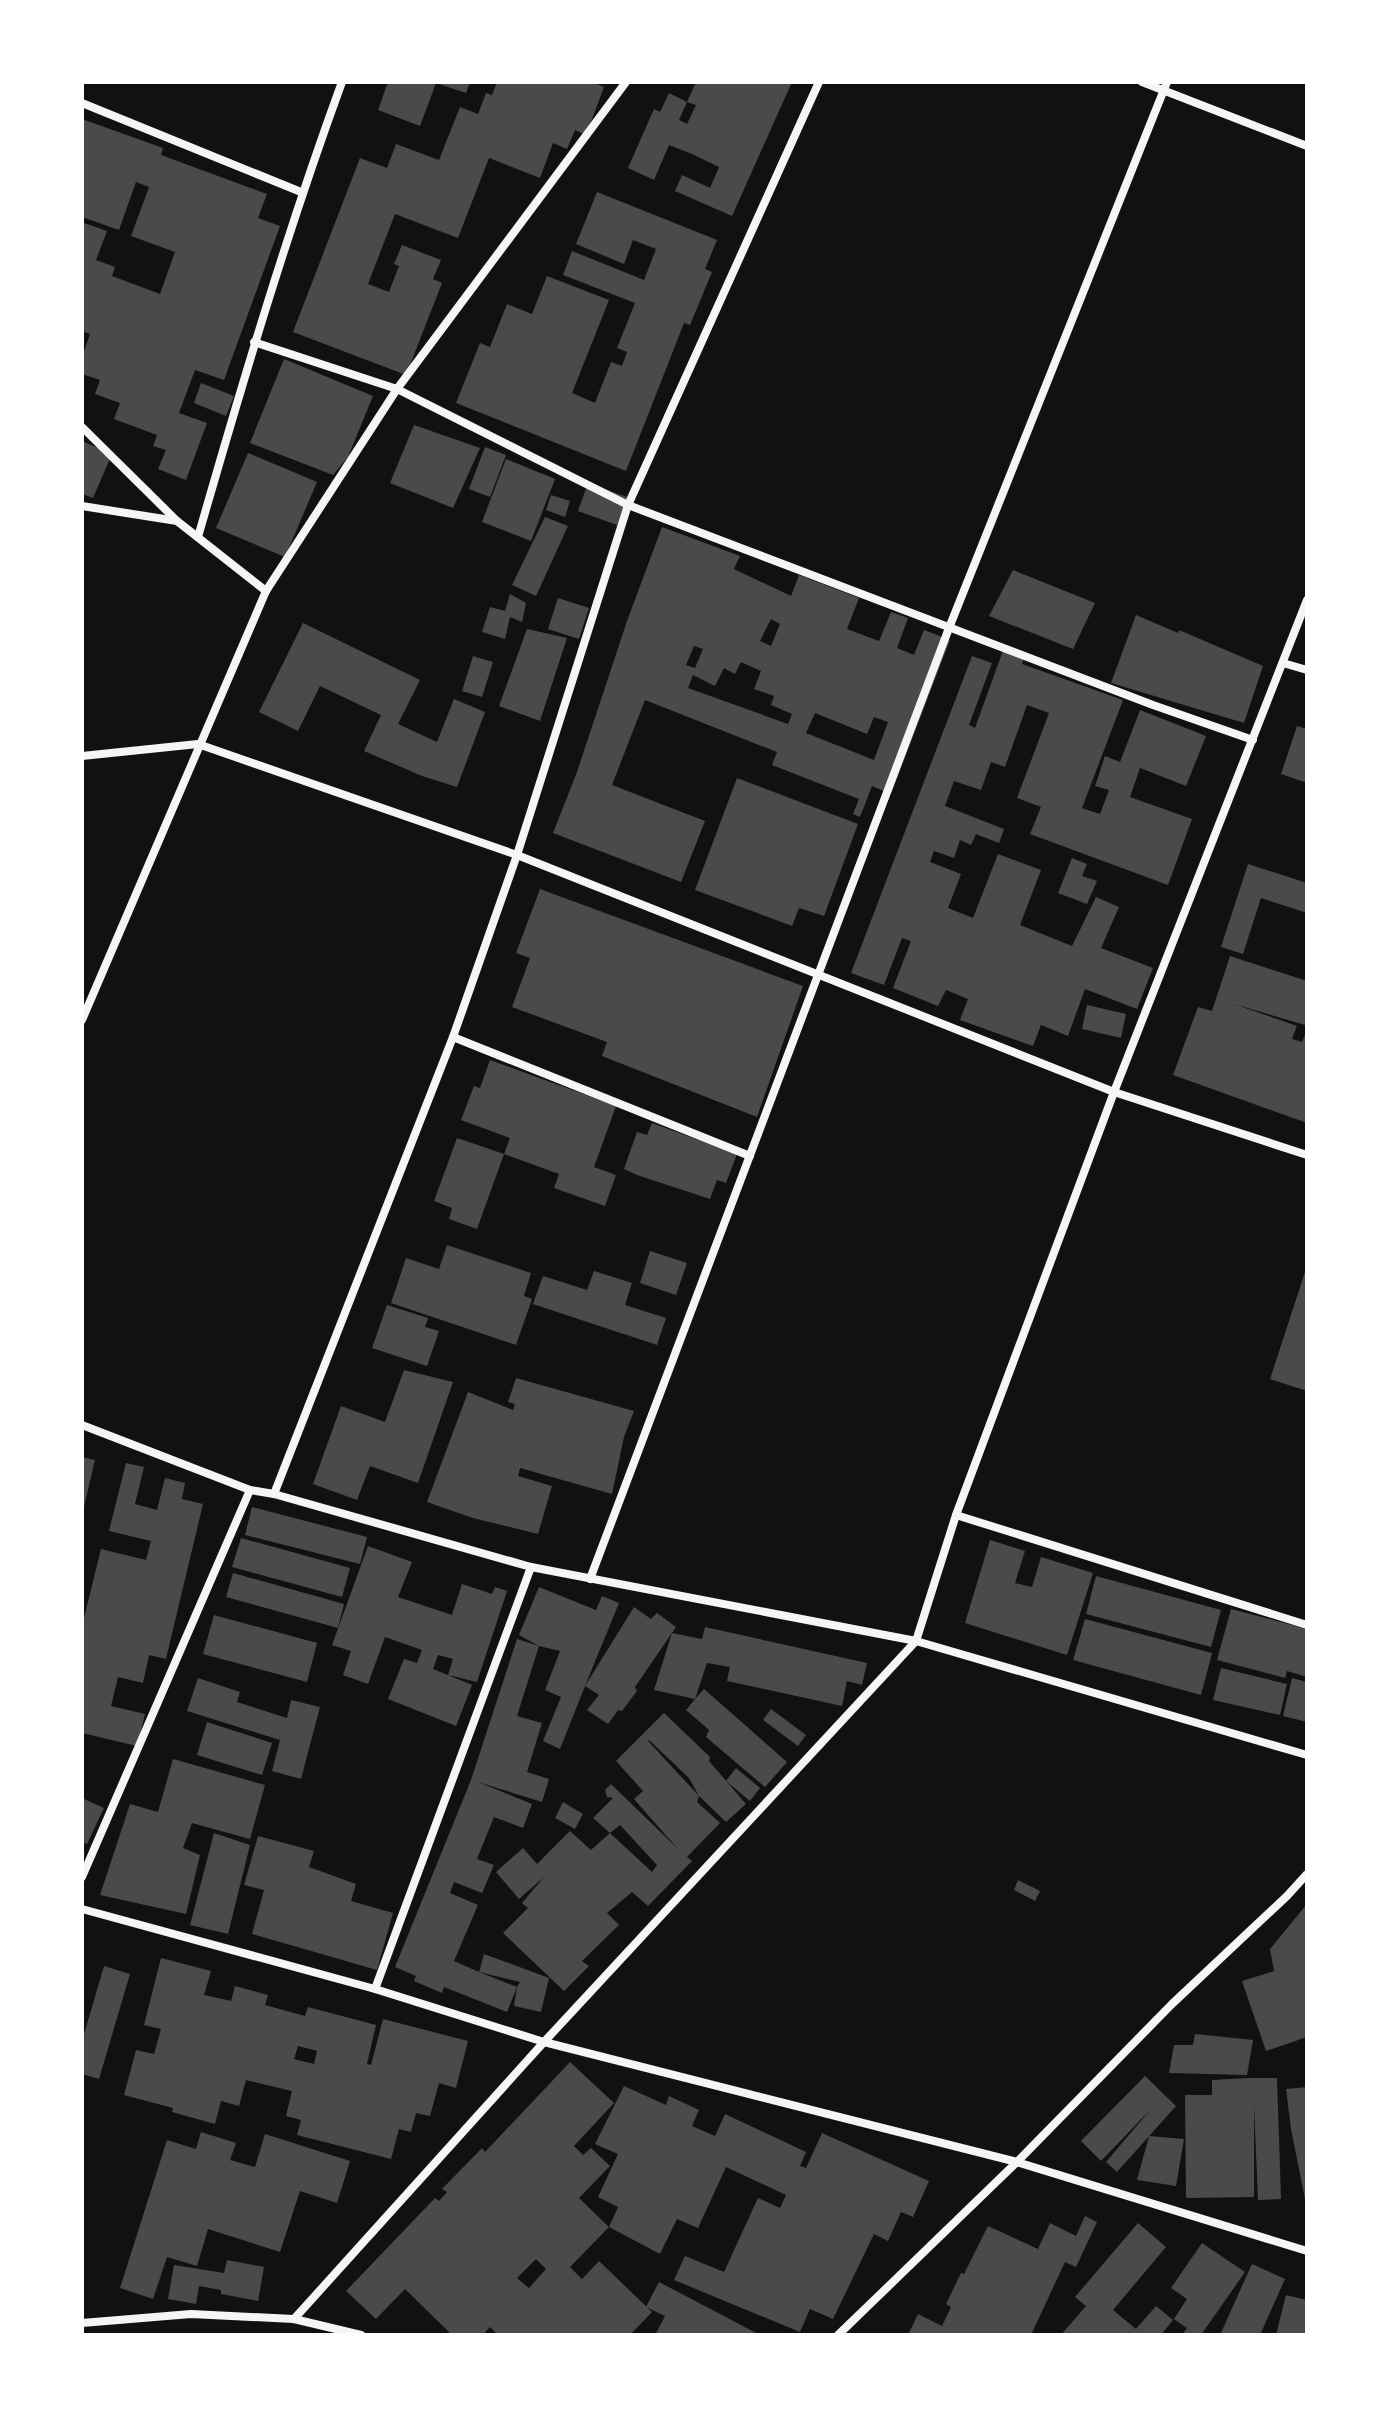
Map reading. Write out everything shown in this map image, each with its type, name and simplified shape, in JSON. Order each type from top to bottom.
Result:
[{"type":"street","points":[[198,537],[301,192],[342,82]]},
{"type":"street","points":[[82,1020],[266,591],[397,389],[626,82]]},
{"type":"street","points":[[274,1494],[453,1037],[517,855],[628,505],[819,82]]},
{"type":"street","points":[[1142,82],[1165,86],[1307,146]]},
{"type":"street","points":[[590,1579],[949,628],[1165,86]]},
{"type":"street","points":[[82,103],[301,192]]},
{"type":"street","points":[[254,342],[397,389],[628,505],[1153,705],[1253,740]]},
{"type":"street","points":[[82,427],[177,521],[266,591]]},
{"type":"street","points":[[82,506],[177,521]]},
{"type":"street","points":[[294,2319],[544,2042],[916,1641],[956,1515],[1114,1092],[1307,600]]},
{"type":"street","points":[[1283,663],[1307,670]]},
{"type":"street","points":[[82,756],[198,744],[517,855],[1114,1092],[1307,1155]]},
{"type":"street","points":[[453,1037],[750,1156]]},
{"type":"street","points":[[82,1425],[250,1490],[274,1494],[531,1567],[916,1641],[1307,1755]]},
{"type":"street","points":[[82,1877],[250,1490]]},
{"type":"street","points":[[956,1515],[1307,1625]]},
{"type":"street","points":[[375,1989],[531,1567]]},
{"type":"street","points":[[838,2335],[1307,1874]]},
{"type":"street","points":[[82,1909],[375,1989],[544,2042],[1017,2162],[1307,2251]]},
{"type":"street","points":[[82,2323],[191,2314],[294,2319],[361,2335]]},
{"type":"building","points":[[388,82],[470,82],[466,93],[436,83],[420,126],[378,110]]},
{"type":"building","points":[[497,82],[592,82],[604,87],[586,135],[575,130],[567,149],[553,143],[540,178],[489,158],[458,238],[395,214],[368,284],[389,292],[399,266],[394,264],[402,245],[441,260],[433,279],[442,283],[406,375],[293,332],[360,158],[387,168],[396,144],[439,160],[460,107],[478,114],[486,93],[492,95]]},
{"type":"building","points":[[696,82],[792,82],[732,216],[675,191],[682,175],[710,188],[719,167],[692,154],[669,145],[654,180],[628,168],[654,109],[660,112],[669,93],[687,102]],"holes":[[[687,102],[696,105],[687,124],[679,120]]]},
{"type":"building","points":[[82,119],[163,148],[161,155],[267,194],[258,218],[280,226],[224,380],[195,370],[179,413],[207,423],[186,480],[158,469],[166,450],[153,446],[157,435],[114,419],[120,403],[95,394],[100,380],[82,374],[82,357],[90,334],[82,331],[84,223],[107,231],[96,260],[115,267],[112,276],[160,294],[175,252],[131,236],[149,187],[136,182],[119,230],[82,217]]},
{"type":"building","points":[[597,192],[717,240],[705,269],[712,272],[690,325],[684,323],[626,471],[456,403],[480,343],[490,347],[507,304],[532,314],[547,276],[609,300],[572,393],[595,403],[611,362],[622,366],[627,352],[617,348],[635,303],[563,275],[572,251],[644,280],[656,249],[633,240],[624,264],[576,244]]},
{"type":"building","points":[[284,359],[373,396],[348,457],[333,475],[250,443]]},
{"type":"building","points":[[201,383],[234,396],[226,416],[194,403]]},
{"type":"building","points":[[414,425],[480,448],[453,508],[390,483]]},
{"type":"building","points":[[82,441],[112,454],[93,498],[82,494]]},
{"type":"building","points":[[485,447],[506,455],[490,497],[469,489]]},
{"type":"building","points":[[248,453],[317,482],[285,557],[216,528]]},
{"type":"building","points":[[506,459],[555,479],[531,541],[482,522]]},
{"type":"building","points":[[588,483],[627,497],[617,525],[578,511]]},
{"type":"building","points":[[551,495],[570,501],[565,517],[546,510]]},
{"type":"building","points":[[545,517],[568,526],[536,596],[512,585]]},
{"type":"building","points":[[662,527],[740,556],[734,569],[791,596],[799,575],[859,598],[847,629],[879,641],[891,612],[908,618],[897,648],[914,655],[924,630],[950,640],[891,794],[872,786],[860,817],[853,814],[859,799],[772,765],[777,752],[645,700],[612,785],[705,821],[681,882],[553,833],[577,772]],"holes":[[[771,619],[780,624],[771,646],[760,641]],[[694,646],[703,649],[695,668],[686,665]],[[741,662],[761,671],[754,689],[774,696],[771,705],[792,714],[788,724],[688,688],[693,675],[715,686],[724,668],[735,674]],[[815,713],[867,734],[874,717],[888,722],[874,760],[806,733]]]},
{"type":"building","points":[[1013,570],[1095,603],[1073,649],[989,616]]},
{"type":"building","points":[[510,594],[526,603],[522,622],[510,617],[505,639],[482,632],[490,607],[505,611]]},
{"type":"building","points":[[558,598],[589,608],[579,639],[548,629]]},
{"type":"building","points":[[1136,615],[1263,666],[1244,723],[1111,683]]},
{"type":"building","points":[[303,623],[420,680],[398,724],[437,742],[454,699],[485,712],[457,787],[364,751],[381,715],[320,686],[298,731],[259,712]]},
{"type":"building","points":[[527,629],[567,638],[540,721],[499,706]]},
{"type":"building","points":[[1005,645],[1026,652],[1022,664],[1123,700],[1082,808],[1100,814],[1109,790],[1095,786],[1105,756],[1120,762],[1140,710],[1206,736],[1186,786],[1140,768],[1130,797],[1192,819],[1168,885],[1030,834],[1041,807],[1017,798],[1049,713],[1027,705],[1005,767],[991,762],[981,790],[954,781],[945,806],[1004,829],[999,843],[976,834],[971,845],[960,840],[954,858],[934,851],[930,862],[961,874],[948,908],[973,918],[998,854],[1041,870],[1020,925],[1072,946],[1096,897],[1119,907],[1101,948],[1153,968],[1137,1009],[1085,989],[1068,1036],[1041,1025],[1033,1046],[960,1020],[968,999],[946,990],[938,1006],[893,988],[911,941],[902,938],[884,985],[851,973],[972,656],[992,663],[969,725],[975,728]]},
{"type":"building","points":[[473,656],[493,662],[482,697],[462,691]]},
{"type":"building","points":[[1297,726],[1307,729],[1307,783],[1281,774]]},
{"type":"building","points":[[737,778],[858,824],[824,916],[799,908],[792,926],[695,890]]},
{"type":"building","points":[[1072,858],[1087,864],[1082,876],[1097,881],[1087,904],[1058,893]]},
{"type":"building","points":[[1248,864],[1307,883],[1307,913],[1261,898],[1243,954],[1221,947]]},
{"type":"building","points":[[540,889],[803,986],[757,1117],[602,1056],[607,1042],[512,1007],[530,958],[516,953]]},
{"type":"building","points":[[1230,956],[1307,981],[1305,1025],[1234,1004],[1297,1026],[1292,1039],[1302,1042],[1307,1031],[1307,1123],[1173,1075],[1198,1007],[1212,1011]]},
{"type":"building","points":[[1087,1005],[1126,1014],[1121,1038],[1082,1029]]},
{"type":"building","points":[[490,1060],[616,1106],[594,1167],[616,1175],[605,1206],[554,1188],[559,1174],[504,1154],[510,1138],[461,1120],[474,1086],[480,1088]]},
{"type":"building","points":[[652,1123],[737,1154],[726,1183],[717,1180],[710,1199],[624,1169],[637,1132],[647,1135]]},
{"type":"building","points":[[457,1138],[504,1154],[477,1229],[449,1219],[452,1208],[434,1201]]},
{"type":"building","points":[[447,1245],[531,1273],[524,1296],[532,1299],[516,1345],[391,1303],[406,1258],[439,1269]]},
{"type":"building","points":[[650,1251],[687,1263],[676,1295],[640,1283]]},
{"type":"building","points":[[1307,1269],[1307,1391],[1270,1379]]},
{"type":"building","points":[[594,1271],[632,1283],[625,1305],[666,1318],[657,1345],[533,1304],[543,1276],[587,1290]]},
{"type":"building","points":[[387,1305],[428,1318],[425,1327],[439,1331],[427,1366],[372,1348]]},
{"type":"building","points":[[404,1370],[453,1382],[418,1483],[370,1466],[357,1500],[313,1484],[341,1406],[385,1422]]},
{"type":"building","points":[[516,1378],[634,1411],[624,1437],[612,1494],[520,1468],[518,1476],[552,1486],[538,1534],[473,1518],[427,1502],[468,1392],[513,1410],[515,1404],[508,1402]]},
{"type":"building","points":[[82,1457],[95,1460],[83,1511],[82,1511]]},
{"type":"building","points":[[126,1463],[144,1467],[135,1504],[157,1510],[165,1478],[185,1483],[182,1499],[203,1504],[166,1659],[149,1655],[143,1683],[118,1677],[111,1706],[145,1714],[137,1746],[82,1733],[82,1626],[101,1549],[146,1560],[151,1541],[109,1531]]},
{"type":"building","points":[[252,1507],[367,1537],[360,1564],[245,1535]]},
{"type":"building","points":[[241,1538],[350,1568],[342,1597],[232,1567]]},
{"type":"building","points":[[990,1540],[1025,1551],[1015,1583],[1032,1587],[1041,1557],[1093,1573],[1067,1655],[965,1623]]},
{"type":"building","points":[[368,1546],[412,1562],[398,1597],[452,1615],[462,1584],[492,1594],[495,1587],[507,1591],[477,1682],[448,1675],[472,1685],[456,1726],[388,1699],[404,1659],[417,1663],[422,1650],[385,1637],[368,1684],[343,1675],[351,1651],[332,1645]],"holes":[[[438,1655],[453,1659],[448,1675],[433,1669]]]},
{"type":"building","points":[[233,1573],[344,1604],[338,1628],[226,1597]]},
{"type":"building","points":[[1096,1576],[1221,1610],[1211,1647],[1086,1614]]},
{"type":"building","points":[[539,1587],[596,1610],[602,1596],[619,1603],[560,1749],[543,1741],[561,1697],[545,1690],[560,1651],[539,1646],[519,1635]]},
{"type":"building","points":[[634,1607],[651,1619],[657,1613],[676,1627],[635,1687],[637,1691],[608,1724],[587,1710],[599,1695],[585,1686]]},
{"type":"building","points":[[1231,1609],[1307,1629],[1307,1677],[1287,1671],[1285,1678],[1217,1660]]},
{"type":"building","points":[[214,1615],[317,1643],[307,1682],[203,1654]]},
{"type":"building","points":[[1085,1619],[1212,1653],[1201,1695],[1073,1660]]},
{"type":"building","points":[[705,1627],[867,1663],[862,1685],[847,1681],[842,1706],[727,1681],[730,1667],[707,1663],[695,1699],[654,1690],[672,1633],[702,1639]]},
{"type":"building","points":[[517,1639],[539,1646],[517,1716],[542,1723],[527,1772],[549,1779],[542,1802],[478,1782],[532,1804],[523,1828],[494,1817],[477,1859],[494,1865],[482,1893],[454,1882],[450,1893],[478,1905],[454,1961],[517,1987],[507,2012],[444,1987],[442,1993],[414,1981],[416,1976],[395,1967],[471,1780]]},
{"type":"building","points":[[1221,1668],[1287,1684],[1280,1715],[1213,1700]]},
{"type":"building","points":[[198,1678],[240,1692],[237,1702],[287,1718],[291,1700],[320,1707],[301,1779],[272,1771],[280,1740],[187,1711]]},
{"type":"building","points":[[1292,1678],[1307,1682],[1307,1722],[1283,1716]]},
{"type":"building","points":[[704,1689],[787,1762],[765,1787],[706,1737],[709,1730],[686,1710]]},
{"type":"building","points":[[771,1709],[806,1735],[798,1746],[763,1720]]},
{"type":"building","points":[[664,1713],[710,1757],[709,1761],[746,1804],[726,1822],[699,1796],[697,1802],[720,1823],[687,1857],[692,1861],[648,1906],[632,1892],[607,1913],[619,1925],[582,1961],[589,1966],[564,1991],[503,1933],[528,1908],[522,1903],[544,1877],[519,1899],[496,1872],[523,1848],[537,1864],[570,1831],[591,1850],[610,1833],[593,1818],[613,1798],[607,1797],[605,1790],[611,1784],[678,1849],[634,1799],[643,1791],[616,1761]],"holes":[[[648,1741],[689,1778],[699,1796]],[[620,1825],[657,1865],[652,1872],[610,1833]]]},
{"type":"building","points":[[207,1722],[272,1743],[262,1775],[197,1755]]},
{"type":"building","points":[[173,1759],[265,1785],[250,1839],[192,1823],[183,1848],[200,1855],[186,1914],[100,1895],[130,1804],[158,1812]]},
{"type":"building","points":[[736,1768],[760,1788],[750,1801],[726,1781]]},
{"type":"building","points":[[82,1798],[104,1808],[87,1844],[82,1842]]},
{"type":"building","points":[[563,1802],[583,1814],[575,1829],[555,1818]]},
{"type":"building","points":[[214,1833],[250,1845],[228,1934],[190,1925]]},
{"type":"building","points":[[258,1836],[314,1851],[309,1867],[356,1884],[351,1901],[393,1913],[377,1970],[252,1934],[264,1890],[244,1885]]},
{"type":"building","points":[[1018,1880],[1040,1891],[1035,1901],[1014,1890]]},
{"type":"building","points":[[1307,1904],[1307,2037],[1266,2051],[1242,1981],[1274,1971],[1270,1949]]},
{"type":"building","points":[[484,1954],[549,1978],[541,2012],[514,2006],[520,1982],[479,1972]]},
{"type":"building","points":[[161,1958],[211,1971],[204,1995],[231,2001],[235,1986],[268,1995],[265,2005],[305,2016],[308,2007],[376,2025],[367,2064],[371,2065],[383,2019],[468,2041],[456,2088],[439,2083],[430,2116],[416,2113],[411,2132],[399,2129],[391,2159],[297,2135],[301,2120],[286,2116],[292,2091],[246,2080],[239,2106],[221,2101],[215,2124],[172,2112],[173,2108],[124,2095],[136,2050],[154,2054],[161,2029],[144,2025]],"holes":[[[298,2046],[317,2051],[314,2064],[294,2059]]]},
{"type":"building","points":[[104,1966],[130,1974],[99,2079],[82,2074],[82,2041]]},
{"type":"building","points":[[1195,2034],[1253,2040],[1247,2075],[1169,2073],[1174,2045],[1193,2045]]},
{"type":"building","points":[[570,2062],[614,2103],[574,2146],[583,2155],[591,2148],[610,2166],[579,2198],[609,2227],[570,2267],[582,2279],[599,2261],[652,2312],[630,2335],[498,2335],[490,2327],[483,2335],[452,2335],[405,2289],[376,2319],[346,2291],[435,2198],[439,2201],[447,2192],[442,2189],[482,2148],[485,2152]],"holes":[[[536,2259],[546,2269],[529,2288],[517,2278]]]},
{"type":"building","points":[[1145,2076],[1176,2106],[1117,2172],[1106,2162],[1151,2109],[1101,2161],[1081,2141]]},
{"type":"building","points":[[1277,2078],[1281,2199],[1258,2200],[1254,2106],[1254,2197],[1186,2198],[1185,2095],[1212,2095],[1212,2080]]},
{"type":"building","points":[[624,2086],[666,2105],[669,2096],[699,2110],[692,2126],[715,2136],[725,2114],[806,2152],[800,2166],[806,2168],[822,2133],[929,2181],[913,2217],[901,2212],[888,2241],[874,2234],[833,2319],[810,2309],[800,2332],[674,2280],[685,2256],[724,2272],[758,2198],[780,2208],[786,2195],[726,2167],[698,2228],[677,2219],[660,2254],[609,2227],[618,2207],[598,2197],[618,2154],[595,2144]]},
{"type":"building","points":[[1307,2087],[1307,2204],[1306,2204],[1286,2089]]},
{"type":"building","points":[[201,2132],[236,2143],[230,2160],[255,2167],[265,2134],[350,2161],[337,2203],[300,2191],[280,2252],[208,2229],[197,2266],[167,2257],[153,2299],[120,2288],[167,2140],[196,2149]]},
{"type":"building","points":[[1149,2136],[1184,2139],[1176,2186],[1137,2180]]},
{"type":"building","points":[[1085,2216],[1097,2222],[1076,2267],[1065,2262],[1031,2335],[908,2335],[918,2314],[942,2326],[951,2307],[946,2304],[988,2226],[1038,2249],[1050,2223],[1076,2236]]},
{"type":"building","points":[[1138,2223],[1166,2247],[1113,2310],[1136,2329],[1156,2306],[1173,2320],[1161,2335],[1061,2335],[1086,2306],[1075,2297]]},
{"type":"building","points":[[1202,2243],[1245,2272],[1201,2335],[1182,2335],[1187,2328],[1174,2319],[1187,2299],[1171,2288]]},
{"type":"building","points":[[227,2260],[264,2267],[258,2301],[199,2286],[196,2304],[168,2299],[174,2265],[224,2273]]},
{"type":"building","points":[[1252,2264],[1285,2279],[1260,2335],[1220,2335]]},
{"type":"building","points":[[659,2282],[760,2335],[655,2335],[665,2316],[646,2307]]},
{"type":"building","points":[[1286,2295],[1307,2300],[1307,2335],[1276,2335]]}]
